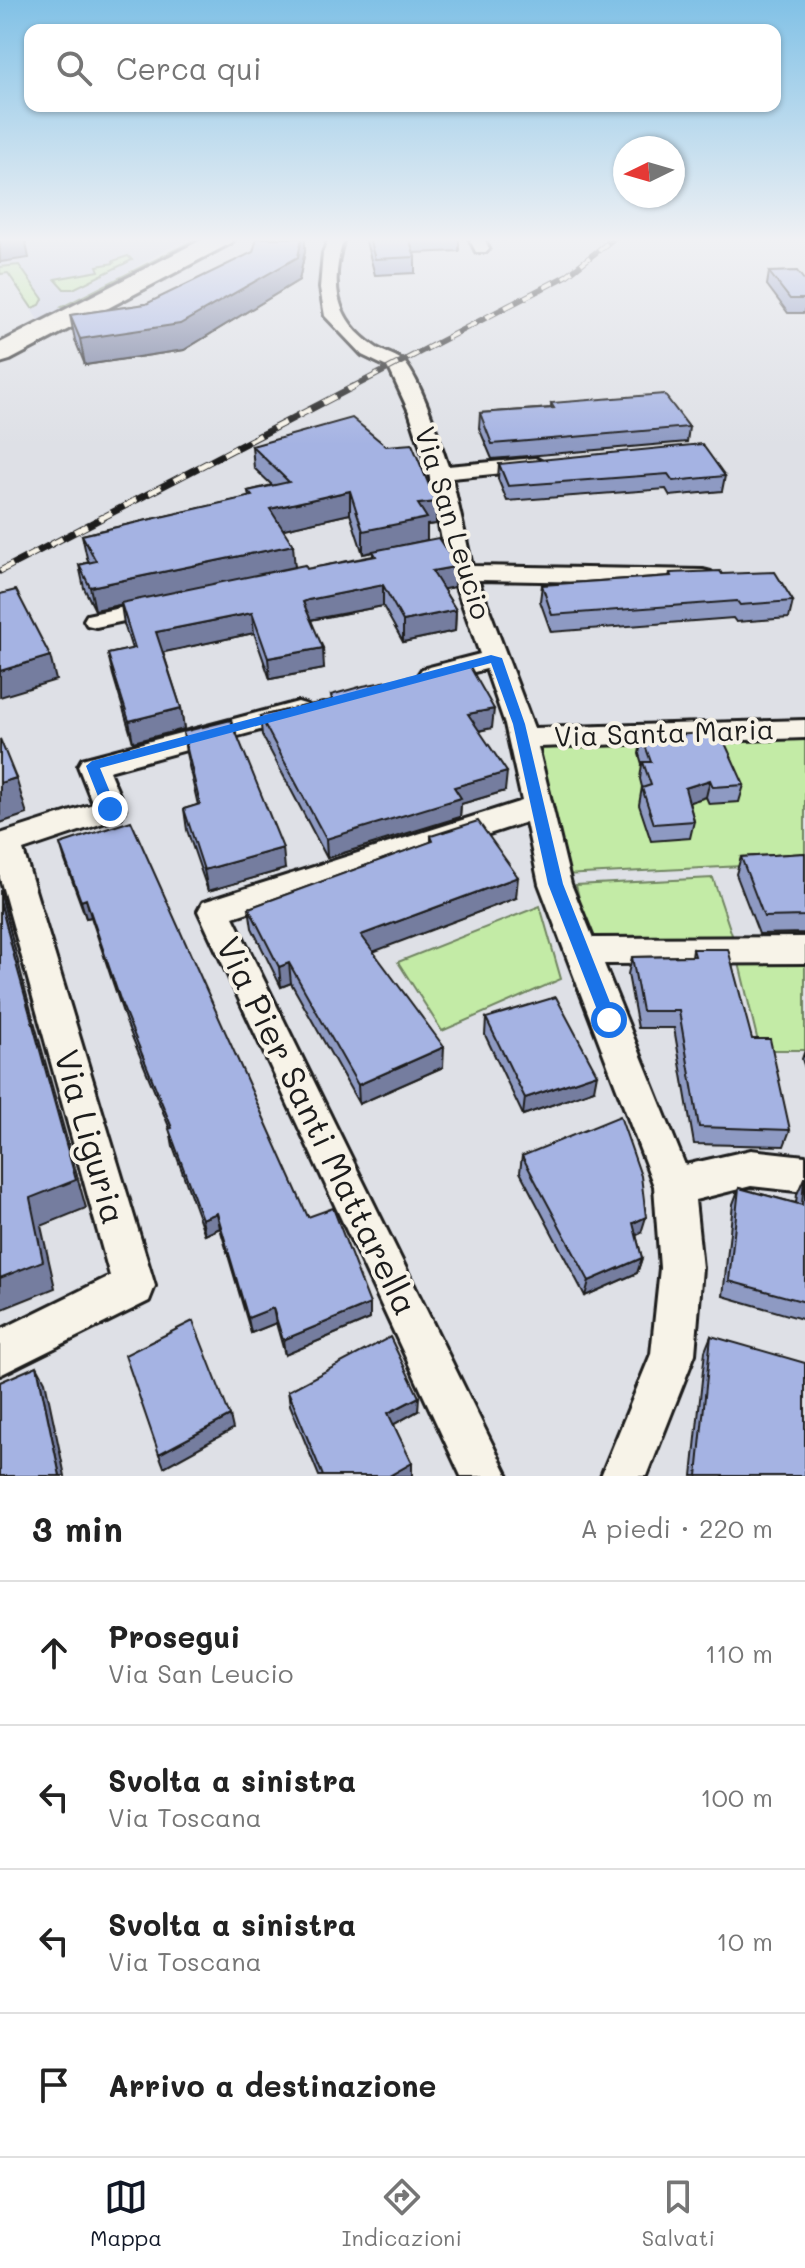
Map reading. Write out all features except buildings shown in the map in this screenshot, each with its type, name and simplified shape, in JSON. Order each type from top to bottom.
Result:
[{"type":"main road","points":[[0,354],[91,307]]},
{"type":"street","name":"Via San Leucio","points":[[332,307],[334,316],[345,330],[368,351],[397,365],[403,373],[440,473],[448,556],[496,658],[522,738],[555,884],[674,1186],[681,1268],[673,1354],[624,1476]]},
{"type":"street","points":[[440,473],[550,463]]},
{"type":"street","points":[[448,556],[729,577]]},
{"type":"street","points":[[96,620],[174,604]]},
{"type":"street","points":[[406,682],[496,658]]},
{"type":"street","points":[[3,845],[110,809],[92,766],[331,702]]},
{"type":"street","name":"Via Santa Maria","points":[[522,738],[805,729]]},
{"type":"street","name":"Via Pier Santi Mattarella","points":[[485,1476],[214,911],[538,807]]},
{"type":"street","name":"Via Liguria","points":[[0,1353],[134,1286],[3,845]]},
{"type":"street","points":[[583,951],[805,950]]},
{"type":"street","points":[[674,1186],[751,1168],[805,1174]]},
{"type":"shaded area","points":[[30,307],[68,307],[40,323]]},
{"type":"green space","points":[[805,732],[805,863],[563,875],[534,743]]},
{"type":"green space","points":[[713,878],[735,944],[589,942],[576,885]]},
{"type":"green space","points":[[540,906],[561,979],[442,1031],[398,962]]},
{"type":"green space","points":[[739,963],[805,964],[805,1050],[760,1050]]},
{"type":"railway","points":[[349,389],[507,307]]},
{"type":"railway","points":[[0,571],[353,387]]},
{"type":"route","points":[[110,809],[92,766],[496,658],[519,724],[555,884],[609,1020]]}]
